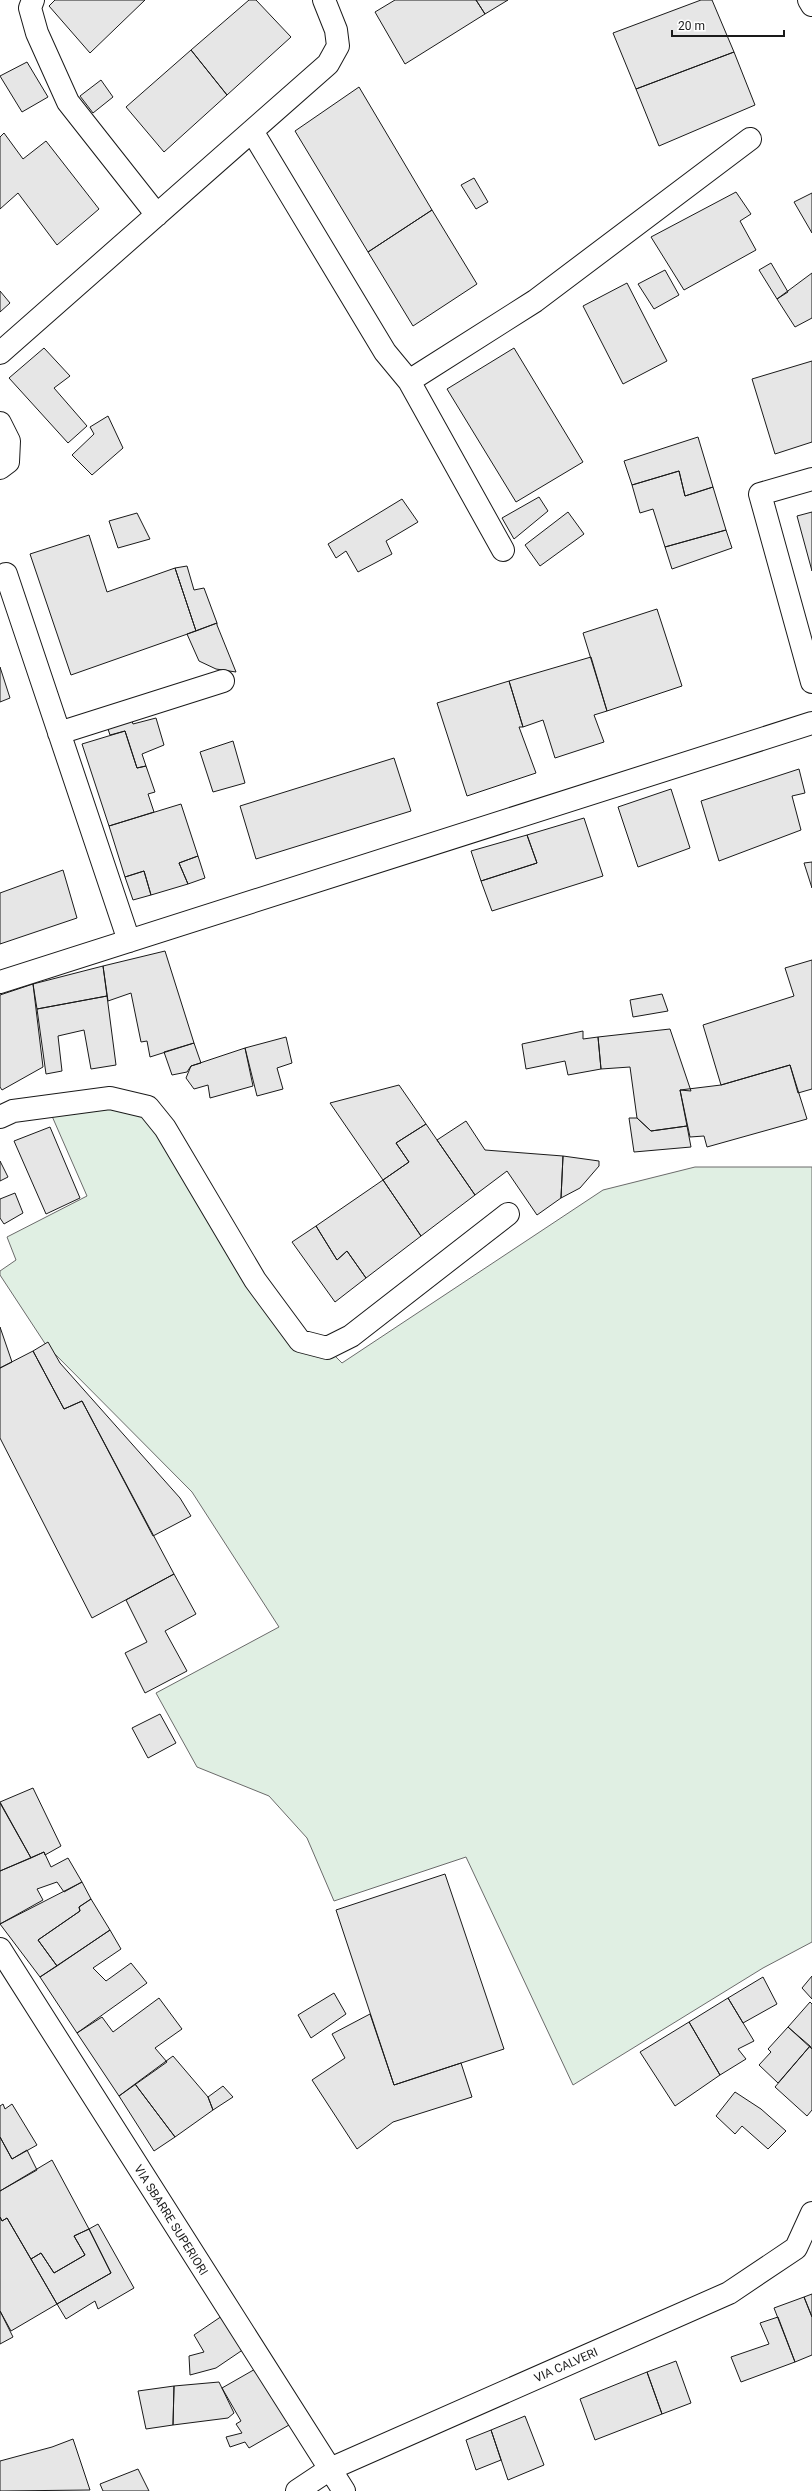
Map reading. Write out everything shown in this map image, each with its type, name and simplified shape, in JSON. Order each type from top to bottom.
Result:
[{"type":"street","points":[[33,0],[30,8],[37,33],[68,102],[157,215]]},
{"type":"street","points":[[0,354],[328,64],[338,46],[336,30],[324,0]]},
{"type":"street","points":[[809,0],[812,5]]},
{"type":"street","points":[[252,131],[385,352],[409,381],[503,550]]},
{"type":"street","points":[[409,381],[535,301],[750,139]]},
{"type":"street","points":[[0,423],[9,441],[8,462],[0,468]]},
{"type":"street","points":[[812,479],[760,494],[812,682]]},
{"type":"street","points":[[6,574],[129,941]]},
{"type":"street","points":[[59,733],[223,681]]},
{"type":"street","points":[[0,982],[812,723]]},
{"type":"street","points":[[0,1117],[13,1111],[110,1098],[148,1107],[165,1128],[259,1286],[300,1341],[327,1348],[351,1336],[508,1214]]},
{"type":"street","name":"VIA SBARRE SUPERIORI","points":[[0,1949],[344,2491]]},
{"type":"street","name":"VIA CALVERI","points":[[297,2491],[330,2469],[729,2293],[796,2248],[812,2213]]},
{"type":"green space","points":[[48,1107],[148,1107],[300,1341],[327,1348],[342,1363],[603,1190],[695,1167],[812,1167],[812,1942],[763,1968],[573,2085],[466,1857],[334,1901],[307,1838],[269,1796],[197,1767],[156,1693],[279,1627],[192,1492],[46,1345],[0,1275],[0,1271],[16,1260],[7,1237],[87,1196]]},
{"type":"building","points":[[55,0],[145,0],[90,53],[49,6]]},
{"type":"building","points":[[249,0],[256,0],[291,37],[227,95],[191,50]]},
{"type":"building","points":[[395,0],[476,0],[485,14],[405,64],[375,12]]},
{"type":"building","points":[[476,0],[508,0],[485,14]]},
{"type":"building","points":[[701,0],[712,0],[734,52],[636,89],[613,33]]},
{"type":"building","points":[[191,50],[227,95],[164,152],[126,107]]},
{"type":"building","points":[[734,52],[755,105],[659,146],[636,89]]},
{"type":"building","points":[[27,62],[48,97],[22,112],[0,76]]},
{"type":"building","points":[[101,80],[113,97],[93,113],[80,96]]},
{"type":"building","points":[[359,87],[432,210],[368,252],[295,131]]},
{"type":"building","points":[[4,133],[23,159],[46,141],[99,209],[57,245],[18,193],[0,209],[0,137]]},
{"type":"building","points":[[474,178],[488,202],[476,209],[461,185]]},
{"type":"building","points":[[736,192],[751,214],[740,221],[756,250],[684,290],[651,237]]},
{"type":"building","points":[[812,193],[812,233],[794,202]]},
{"type":"building","points":[[432,210],[477,284],[413,326],[368,252]]},
{"type":"building","points":[[771,263],[788,292],[777,299],[759,270]]},
{"type":"building","points":[[665,270],[679,295],[654,309],[638,284]]},
{"type":"building","points":[[812,273],[812,318],[795,327],[777,299]]},
{"type":"building","points":[[627,283],[667,361],[623,384],[583,306]]},
{"type":"building","points":[[0,291],[10,303],[0,312]]},
{"type":"building","points":[[44,348],[70,376],[54,388],[87,426],[68,443],[9,378]]},
{"type":"building","points":[[514,348],[583,462],[516,502],[447,389]]},
{"type":"building","points":[[812,361],[812,442],[775,454],[752,379]]},
{"type":"building","points":[[108,416],[123,448],[92,475],[72,455],[94,434],[90,427]]},
{"type":"building","points":[[698,437],[713,487],[685,496],[679,471],[632,485],[624,461]]},
{"type":"building","points":[[679,471],[685,496],[713,487],[726,530],[665,547],[653,509],[640,513],[632,485]]},
{"type":"building","points":[[539,497],[548,511],[514,539],[502,518]]},
{"type":"building","points":[[402,499],[418,522],[386,541],[392,554],[358,572],[346,551],[336,558],[328,544]]},
{"type":"building","points":[[568,512],[584,534],[540,566],[525,545]]},
{"type":"building","points":[[812,512],[812,571],[797,516]]},
{"type":"building","points":[[137,513],[150,539],[118,548],[109,521]]},
{"type":"building","points":[[726,530],[732,548],[672,569],[665,547]]},
{"type":"building","points":[[89,535],[107,592],[175,568],[196,631],[71,675],[30,554]]},
{"type":"building","points":[[187,566],[194,590],[204,588],[217,623],[196,631],[175,568]]},
{"type":"building","points":[[657,609],[682,686],[607,711],[583,633]]},
{"type":"building","points":[[217,623],[236,672],[216,669],[199,661],[187,634]]},
{"type":"building","points":[[591,657],[607,711],[594,715],[604,742],[555,758],[543,720],[523,727],[509,681]]},
{"type":"building","points":[[0,667],[10,698],[0,702]]},
{"type":"building","points":[[509,681],[523,727],[519,727],[536,773],[467,796],[437,703]]},
{"type":"building","points":[[156,718],[164,745],[142,754],[146,766],[137,768],[125,731],[110,735],[108,729],[132,721],[133,724]]},
{"type":"building","points":[[125,731],[137,768],[146,766],[155,792],[148,794],[154,812],[109,826],[82,744]]},
{"type":"building","points":[[233,741],[245,783],[213,792],[200,752]]},
{"type":"building","points":[[394,758],[411,811],[256,859],[240,806]]},
{"type":"building","points":[[799,769],[805,793],[792,796],[801,830],[719,861],[701,801]]},
{"type":"building","points":[[671,789],[690,848],[638,867],[618,807]]},
{"type":"building","points":[[181,804],[198,856],[179,863],[188,884],[151,895],[144,871],[125,877],[109,826]]},
{"type":"building","points":[[584,818],[603,876],[492,911],[481,881],[537,863],[527,835]]},
{"type":"building","points":[[527,835],[537,863],[481,881],[471,851]]},
{"type":"building","points":[[198,856],[205,878],[188,884],[179,863]]},
{"type":"building","points":[[812,862],[812,888],[804,863]]},
{"type":"building","points":[[63,870],[77,918],[0,944],[0,893]]},
{"type":"building","points":[[144,871],[151,895],[133,900],[125,877]]},
{"type":"building","points":[[165,951],[194,1043],[150,1057],[147,1041],[141,1042],[131,993],[108,1001],[103,966]]},
{"type":"building","points":[[812,960],[812,1089],[798,1093],[790,1065],[721,1085],[703,1025],[794,996],[785,968]]},
{"type":"building","points":[[103,966],[107,996],[37,1009],[33,984]]},
{"type":"building","points":[[33,984],[43,1067],[2,1090],[0,1087],[0,995]]},
{"type":"building","points":[[662,994],[668,1011],[633,1017],[630,1000]]},
{"type":"building","points":[[107,996],[116,1065],[91,1069],[84,1030],[58,1036],[62,1071],[46,1074],[37,1009]]},
{"type":"building","points":[[670,1029],[691,1091],[680,1090],[687,1126],[651,1131],[637,1118],[630,1067],[601,1069],[598,1037]]},
{"type":"building","points":[[583,1031],[583,1039],[598,1037],[601,1069],[568,1075],[565,1061],[526,1069],[522,1044]]},
{"type":"building","points":[[286,1037],[292,1063],[277,1068],[283,1089],[257,1096],[245,1048]]},
{"type":"building","points":[[194,1043],[201,1063],[191,1066],[187,1072],[172,1075],[164,1052]]},
{"type":"building","points":[[245,1048],[253,1086],[210,1098],[208,1085],[194,1089],[186,1078],[191,1066]]},
{"type":"building","points":[[790,1065],[807,1119],[707,1147],[704,1136],[690,1137],[680,1090],[721,1085]]},
{"type":"building","points":[[399,1085],[426,1124],[396,1143],[409,1162],[383,1180],[330,1103]]},
{"type":"building","points":[[629,1118],[637,1118],[651,1131],[687,1126],[691,1147],[634,1152]]},
{"type":"building","points":[[466,1121],[485,1150],[563,1156],[561,1198],[537,1215],[507,1171],[475,1195],[437,1140]]},
{"type":"building","points":[[426,1124],[475,1195],[421,1236],[383,1180],[409,1162],[396,1143]]},
{"type":"building","points":[[50,1127],[80,1198],[46,1214],[14,1141]]},
{"type":"building","points":[[563,1156],[599,1161],[599,1166],[580,1188],[561,1198]]},
{"type":"building","points":[[0,1161],[8,1177],[0,1181]]},
{"type":"building","points":[[383,1180],[421,1236],[366,1278],[347,1251],[337,1260],[316,1226]]},
{"type":"building","points":[[15,1193],[23,1213],[4,1224],[0,1218],[0,1199]]},
{"type":"building","points":[[316,1226],[337,1260],[347,1251],[366,1278],[335,1302],[292,1242]]},
{"type":"building","points":[[0,1327],[12,1362],[0,1368]]},
{"type":"building","points":[[48,1342],[60,1363],[180,1498],[191,1516],[153,1536],[82,1401],[64,1409],[33,1351]]},
{"type":"building","points":[[33,1351],[64,1409],[82,1401],[174,1574],[92,1618],[0,1438],[0,1368]]},
{"type":"building","points":[[174,1574],[196,1614],[165,1631],[187,1671],[145,1693],[125,1653],[147,1642],[126,1600]]},
{"type":"building","points":[[160,1714],[176,1743],[148,1758],[132,1728]]},
{"type":"building","points":[[33,1788],[61,1846],[45,1855],[44,1852],[31,1858],[0,1802]]},
{"type":"building","points":[[0,1803],[31,1858],[0,1871]]},
{"type":"building","points":[[44,1852],[51,1867],[68,1858],[82,1882],[64,1892],[57,1882],[37,1889],[43,1900],[0,1924],[0,1871]]},
{"type":"building","points":[[445,1874],[504,2049],[394,2085],[336,1910]]},
{"type":"building","points":[[82,1882],[91,1899],[79,1907],[80,1911],[38,1940],[57,1966],[40,1977],[0,1924]]},
{"type":"building","points":[[91,1899],[110,1930],[57,1966],[38,1940],[80,1911],[79,1907]]},
{"type":"building","points":[[110,1930],[121,1949],[93,1968],[106,1981],[131,1963],[147,1983],[77,2033],[40,1977]]},
{"type":"building","points":[[812,1976],[812,1999],[802,1988]]},
{"type":"building","points":[[763,1977],[777,2004],[743,2023],[728,1998]]},
{"type":"building","points":[[334,1993],[346,2014],[311,2038],[298,2015]]},
{"type":"building","points":[[159,1998],[182,2029],[155,2048],[167,2062],[119,2096],[77,2033],[102,2017],[113,2032]]},
{"type":"building","points":[[728,1998],[754,2041],[738,2049],[746,2059],[720,2075],[689,2022]]},
{"type":"building","points":[[810,2002],[812,2004],[812,2049],[788,2027]]},
{"type":"building","points":[[370,2014],[394,2085],[461,2063],[472,2097],[393,2122],[357,2149],[312,2080],[345,2058],[332,2034]]},
{"type":"building","points":[[689,2022],[720,2075],[675,2106],[640,2052]]},
{"type":"building","points":[[788,2027],[810,2046],[778,2083],[759,2065],[771,2052],[768,2049]]},
{"type":"building","points":[[810,2046],[812,2049],[812,2110],[807,2116],[775,2087]]},
{"type":"building","points":[[173,2056],[208,2097],[213,2110],[175,2137],[135,2084]]},
{"type":"building","points":[[135,2084],[175,2137],[154,2151],[119,2096]]},
{"type":"building","points":[[223,2086],[233,2097],[213,2110],[208,2097]]},
{"type":"building","points":[[735,2092],[761,2109],[786,2131],[768,2149],[742,2126],[735,2134],[716,2116]]},
{"type":"building","points":[[3,2104],[5,2109],[12,2104],[37,2145],[12,2159],[0,2137],[0,2106]]},
{"type":"building","points":[[0,2137],[12,2159],[27,2150],[37,2170],[0,2191]]},
{"type":"building","points":[[52,2160],[89,2229],[74,2236],[85,2255],[54,2273],[41,2253],[31,2259],[7,2218],[2,2221],[0,2217],[0,2191]]},
{"type":"building","points":[[0,2217],[2,2221],[7,2218],[57,2304],[11,2331],[0,2311]]},
{"type":"building","points":[[98,2224],[134,2288],[98,2309],[95,2301],[66,2319],[57,2304],[111,2273],[89,2229]]},
{"type":"building","points":[[89,2229],[111,2273],[57,2304],[31,2259],[41,2253],[54,2273],[85,2255],[74,2236]]},
{"type":"building","points":[[812,2294],[812,2317],[804,2297]]},
{"type":"building","points":[[804,2297],[812,2317],[812,2355],[795,2362],[774,2308]]},
{"type":"building","points":[[0,2311],[13,2337],[0,2344]]},
{"type":"building","points":[[222,2316],[244,2349],[216,2368],[190,2375],[189,2356],[204,2352],[194,2335]]},
{"type":"building","points":[[778,2317],[795,2362],[741,2382],[731,2357],[769,2344],[760,2323]]},
{"type":"building","points":[[676,2361],[691,2403],[662,2414],[647,2372]]},
{"type":"building","points":[[257,2368],[289,2425],[249,2448],[245,2442],[230,2447],[226,2437],[242,2433],[236,2424],[241,2421],[222,2388]]},
{"type":"building","points":[[647,2372],[662,2414],[595,2440],[580,2399]]},
{"type":"building","points":[[219,2382],[234,2413],[228,2418],[173,2425],[174,2386]]},
{"type":"building","points":[[174,2386],[173,2425],[146,2429],[138,2391]]},
{"type":"building","points":[[525,2416],[544,2465],[508,2480],[491,2430]]},
{"type":"building","points":[[491,2430],[501,2460],[476,2470],[466,2440]]},
{"type":"building","points":[[73,2439],[90,2490],[0,2491],[0,2461],[52,2447]]},
{"type":"building","points":[[138,2469],[149,2491],[103,2491],[100,2484]]}]
